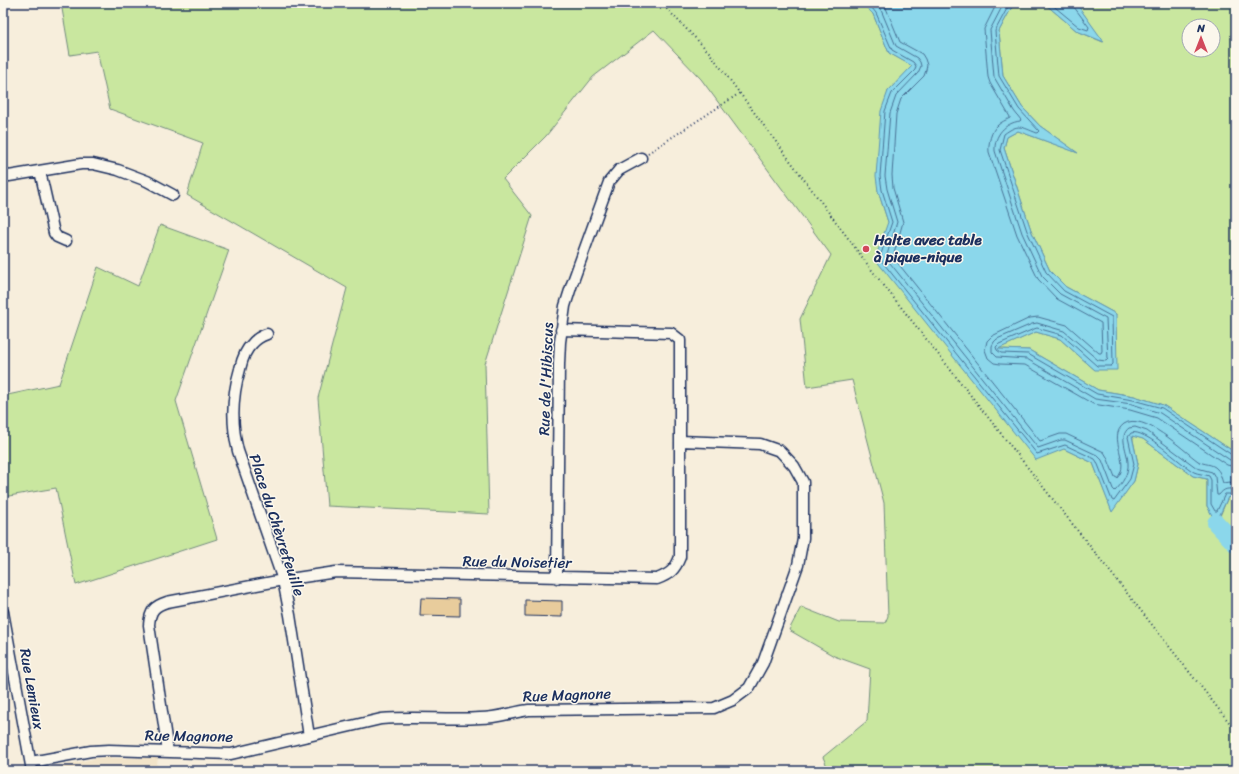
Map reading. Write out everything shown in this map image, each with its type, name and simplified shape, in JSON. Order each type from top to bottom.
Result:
[{"type":"street","name":"Rue de l'Hibiscus","points":[[557,578],[559,364],[561,330],[565,306],[609,182],[619,170],[641,158]]},
{"type":"street","points":[[3,174],[9,176],[81,164],[93,164],[118,170],[148,181],[173,195]]},
{"type":"street","points":[[40,171],[54,233],[57,237],[66,241]]},
{"type":"street","name":"Rue du Noisetier","points":[[168,752],[149,625],[150,616],[153,609],[160,604],[283,580],[336,572],[658,579],[669,575],[676,566],[680,557],[680,340],[672,333],[561,330]]},
{"type":"street","name":"Place du Chèvrefeuille","points":[[267,334],[258,338],[251,344],[243,358],[234,393],[234,436],[283,580],[309,736]]},
{"type":"street","name":"Rue Magnone","points":[[32,766],[91,751],[109,750],[231,754],[381,719],[402,717],[480,718],[496,717],[529,710],[714,708],[733,700],[749,688],[763,663],[798,565],[803,538],[803,482],[794,466],[780,452],[760,444],[680,441]]},
{"type":"street","name":"Rue Lemieux","points":[[3,612],[32,766]]},
{"type":"path","points":[[660,3],[709,52],[874,273],[1236,731]]},
{"type":"path","points":[[641,158],[740,93]]},
{"type":"shaded area","points":[[97,758],[158,758],[156,771],[43,770]]},
{"type":"green space","points":[[61,3],[862,3],[873,14],[889,53],[913,66],[888,91],[878,191],[888,222],[1064,449],[1093,463],[1112,511],[1134,481],[1138,464],[1132,435],[1143,439],[1193,476],[1207,479],[1207,506],[1217,523],[1228,497],[1236,500],[1236,771],[829,771],[823,757],[867,721],[870,669],[834,656],[789,630],[801,607],[839,622],[885,623],[888,616],[884,503],[852,380],[807,387],[800,319],[831,255],[701,79],[654,30],[593,77],[546,136],[503,179],[532,216],[485,364],[489,514],[327,506],[318,398],[347,288],[187,195],[203,143],[110,109],[97,51],[70,55]]},
{"type":"green space","points":[[1014,3],[1044,3],[1077,31],[1103,42],[1076,3],[1236,3],[1236,453],[1163,405],[1134,396],[1098,390],[1029,350],[997,349],[1036,332],[1060,339],[1095,370],[1116,314],[1066,287],[1050,271],[1031,230],[1004,148],[1007,137],[1018,131],[1076,152],[1040,126],[1022,107],[1003,76],[999,31]]},
{"type":"green space","points":[[160,225],[229,250],[176,401],[217,539],[76,585],[56,488],[3,497],[3,396],[59,384],[98,267],[138,286]]},
{"type":"water","points":[[862,3],[1014,3],[999,31],[1003,76],[1022,107],[1040,126],[1078,153],[1018,131],[1007,137],[1004,148],[1031,230],[1050,271],[1066,287],[1116,314],[1117,370],[1095,370],[1060,339],[1036,332],[998,349],[1029,350],[1098,390],[1134,396],[1163,405],[1236,453],[1236,500],[1228,497],[1216,523],[1207,506],[1207,479],[1193,476],[1143,439],[1132,436],[1138,464],[1134,481],[1112,512],[1093,463],[1064,449],[1036,460],[875,259],[888,222],[878,191],[876,176],[881,111],[888,91],[912,66],[889,53],[873,14]]},
{"type":"water","points":[[1044,3],[1076,3],[1104,42],[1077,31]]},
{"type":"building","points":[[421,598],[460,599],[460,616],[420,615]]},
{"type":"building","points":[[525,600],[562,601],[562,617],[525,616]]},
{"type":"waterway","points":[[1216,523],[1236,544]]},
{"type":"place","name":"Halte avec table à pique-nique","points":[[866,249]]}]
